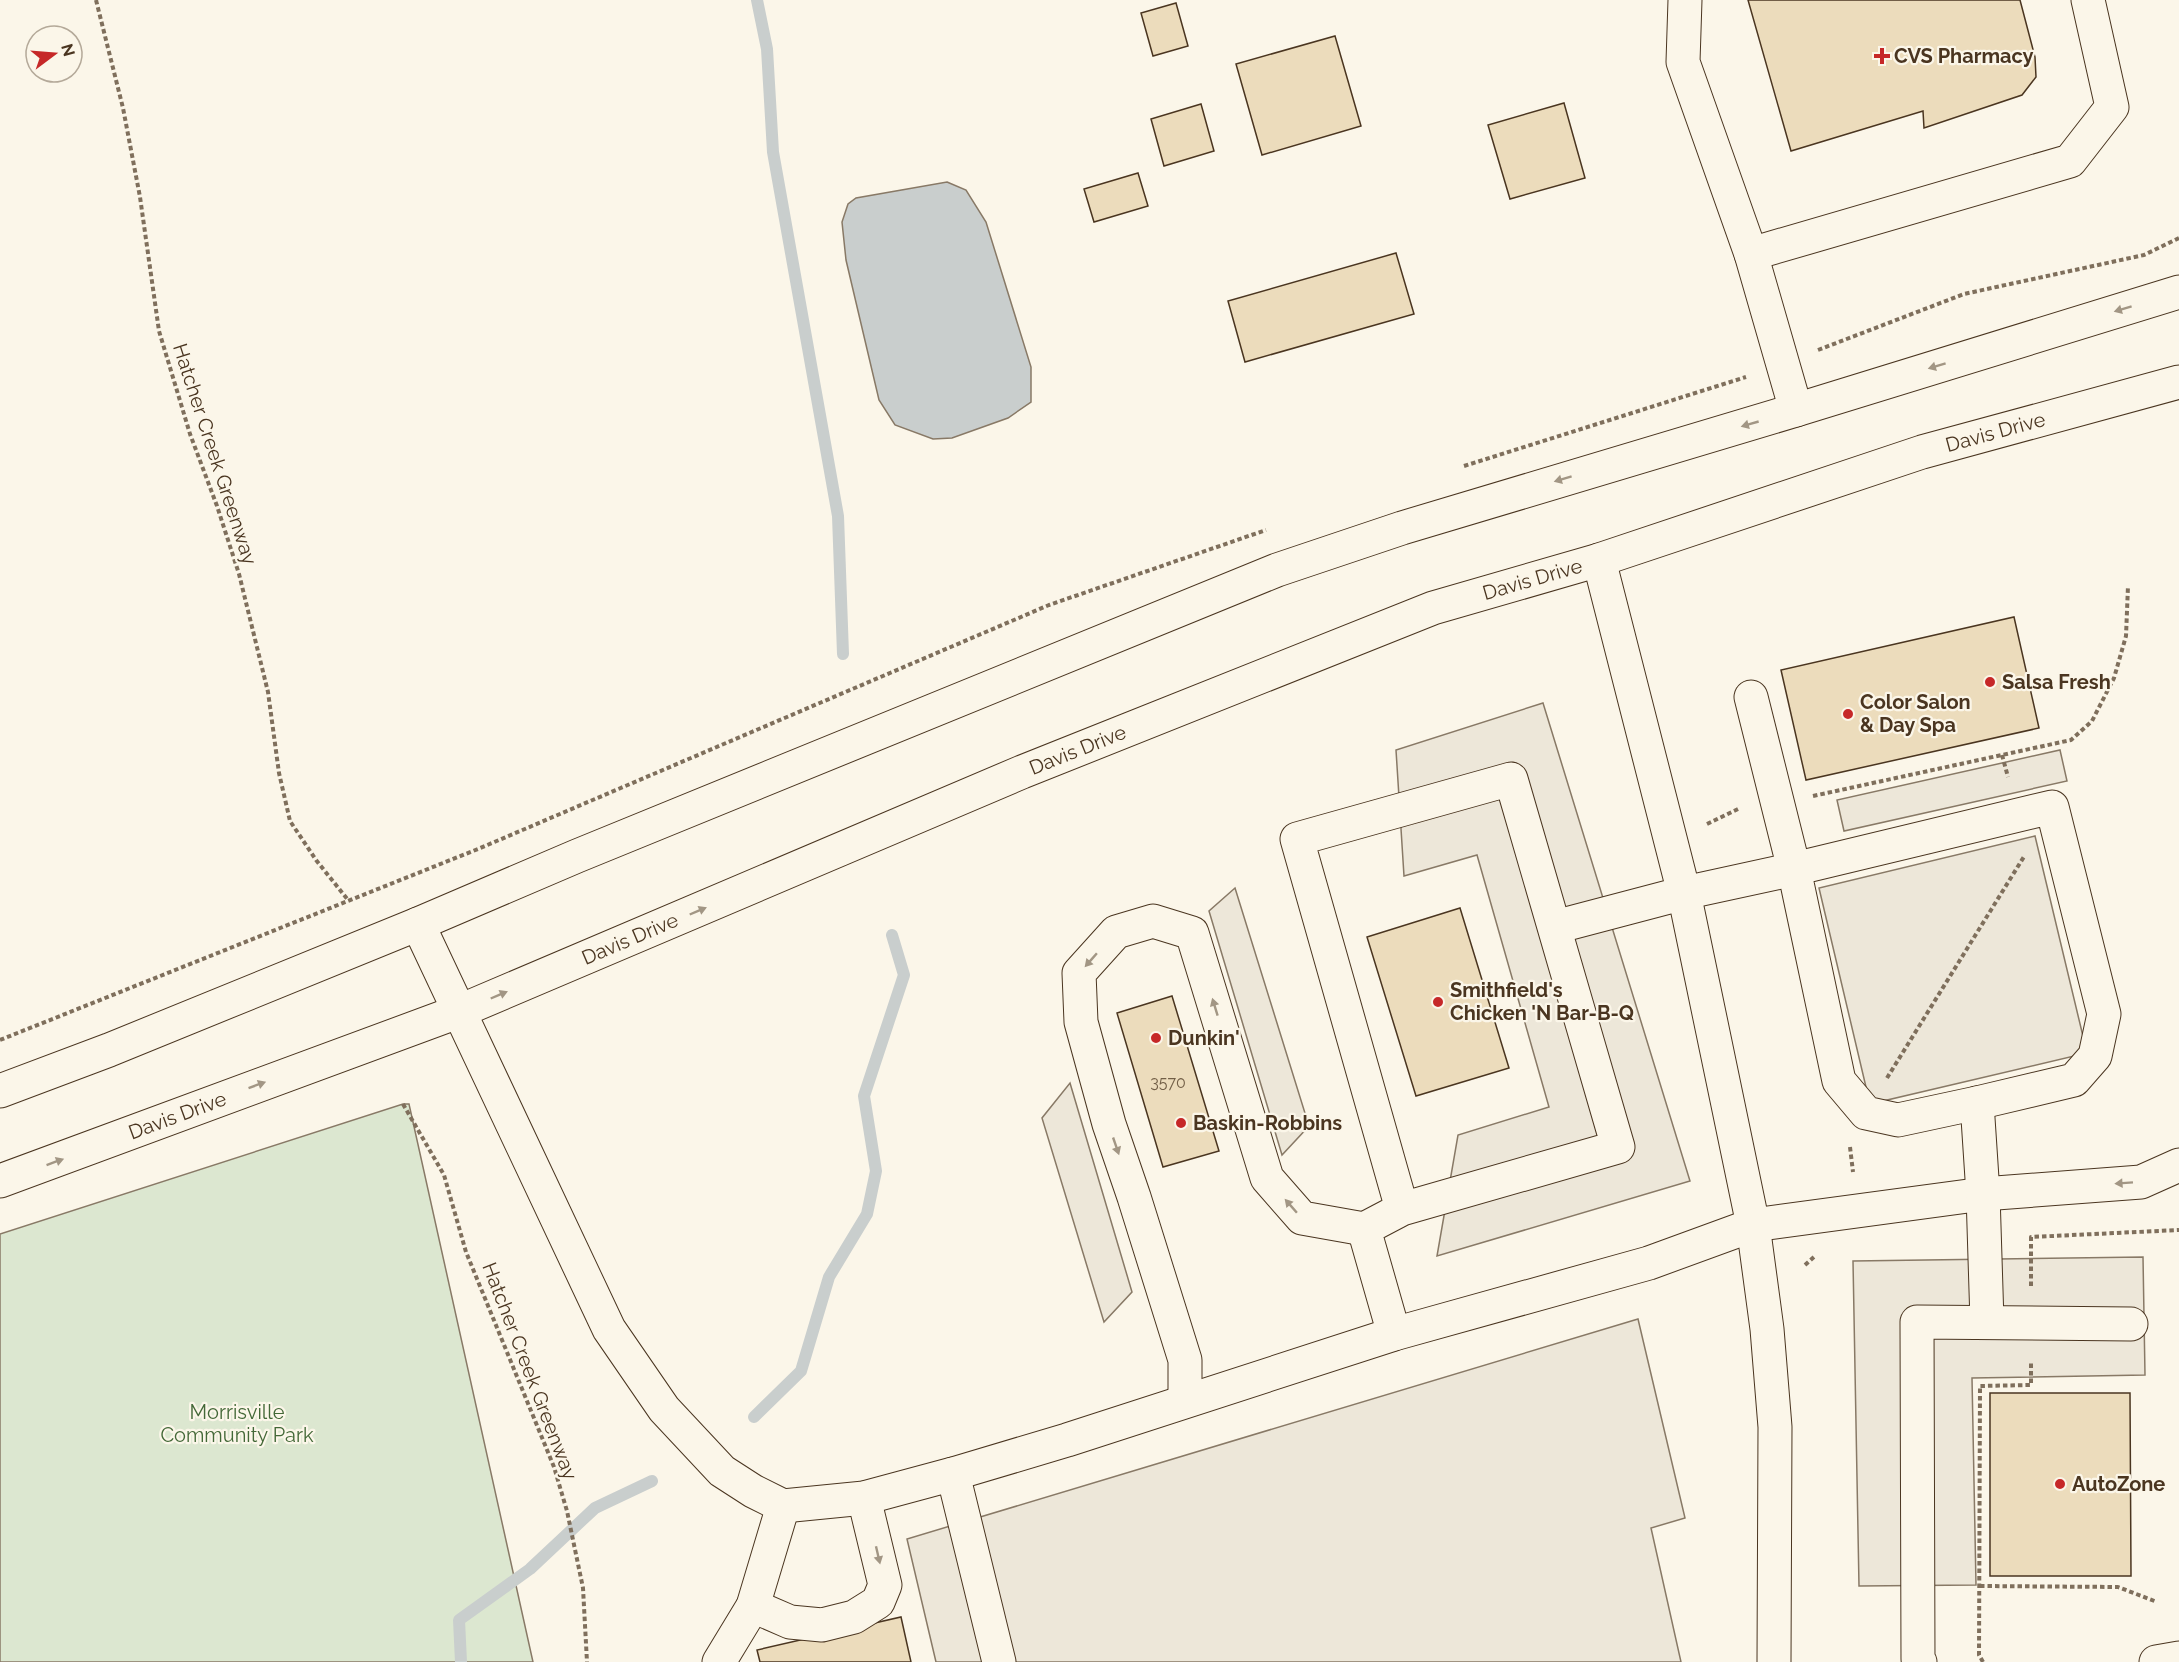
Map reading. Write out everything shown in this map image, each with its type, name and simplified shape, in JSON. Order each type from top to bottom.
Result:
[{"type":"main road","points":[[1664,0],[1683,62],[1751,254],[1796,410]]},
{"type":"main road","points":[[1683,62],[1685,0]]},
{"type":"main road","points":[[1751,254],[2070,161],[2112,106],[2088,0]]},
{"type":"main road","points":[[0,1091],[120,1045],[418,924],[577,856],[1277,570],[1402,528],[2179,292]]},
{"type":"main road","name":"Davis Drive","points":[[0,1181],[460,1011],[1022,772],[1422,613],[1599,560],[1922,452],[2179,382]]},
{"type":"main road","points":[[1599,560],[1684,893],[1753,1225],[1767,1329],[1775,1428],[1774,1662]]},
{"type":"main road","points":[[1555,927],[1684,893],[1794,869],[2052,807],[2104,1014],[2095,1056],[2074,1080],[1898,1120],[1866,1113],[1839,1081],[1794,869],[1751,697]]},
{"type":"main road","points":[[1185,1401],[1185,1360],[1109,1124],[1081,1022],[1079,973],[1116,932],[1154,921],[1192,933],[1267,1178],[1302,1218],[1364,1229],[1402,1209],[1618,1147],[1511,779],[1297,839],[1402,1209]]},
{"type":"main road","points":[[418,924],[609,1329],[664,1409],[722,1471],[753,1491],[783,1506],[864,1498],[953,1474],[1394,1334],[1649,1263],[1753,1225],[1983,1194],[2141,1182],[2179,1166]]},
{"type":"main road","points":[[1977,1103],[1983,1194],[1987,1322]]},
{"type":"main road","points":[[1364,1229],[1394,1334]]},
{"type":"main road","points":[[1920,1662],[1917,1322],[2131,1324]]},
{"type":"main road","points":[[953,1474],[999,1662]]},
{"type":"main road","points":[[753,1606],[790,1622],[822,1625],[854,1617],[878,1602],[885,1585],[864,1498]]},
{"type":"main road","points":[[719,1662],[753,1606],[783,1506]]},
{"type":"main road","points":[[2156,1662],[2179,1658]]},
{"type":"path","name":"Hatcher Creek Greenway","points":[[96,0],[123,108],[140,197],[159,331],[190,434],[218,506],[238,574],[268,692],[279,773],[290,821],[316,860],[348,900]]},
{"type":"path","points":[[1842,340],[1964,294],[2144,255],[2179,238]]},
{"type":"path","points":[[1707,824],[1746,805],[1801,798],[2072,740],[2092,721],[2114,678],[2126,636],[2128,586]]},
{"type":"path","points":[[1853,1172],[1849,1140],[2025,855],[2002,755]]},
{"type":"path","name":"Hatcher Creek Greenway","points":[[403,1104],[444,1175],[466,1252],[554,1467],[567,1511],[583,1588],[587,1662]]},
{"type":"path","points":[[1983,1662],[1979,1655],[1980,1386],[2031,1385],[2031,1237],[2179,1230]]},
{"type":"path","points":[[1980,1586],[2118,1587],[2157,1602]]},
{"type":"green space","name":"Morrisville Community Park","points":[[403,1104],[409,1104],[533,1662],[0,1662],[0,1234]]},
{"type":"shaded area","points":[[947,182],[966,190],[986,222],[1031,367],[1031,402],[1008,418],[952,438],[933,439],[895,425],[879,400],[846,260],[842,222],[848,204],[856,198]]},
{"type":"shaded area","points":[[1543,703],[1690,1181],[1437,1256],[1458,1135],[1549,1107],[1477,855],[1404,876],[1396,750]]},
{"type":"shaded area","points":[[2060,750],[2067,781],[1844,831],[1837,800]]},
{"type":"shaded area","points":[[2035,836],[2087,1053],[1870,1104],[1819,888]]},
{"type":"shaded area","points":[[1235,888],[1309,1126],[1282,1155],[1209,911]]},
{"type":"shaded area","points":[[1070,1083],[1132,1292],[1104,1322],[1042,1118]]},
{"type":"shaded area","points":[[2143,1257],[2145,1375],[1972,1378],[1976,1585],[1859,1586],[1853,1261]]},
{"type":"shaded area","points":[[1638,1319],[1685,1518],[1651,1528],[1681,1662],[936,1662],[907,1539]]},
{"type":"building","name":"CVS Pharmacy","points":[[1748,0],[2020,0],[2035,57],[2036,77],[2022,95],[1924,128],[1923,111],[1791,151]]},
{"type":"building","points":[[1176,3],[1188,46],[1153,56],[1141,13]]},
{"type":"building","points":[[1335,36],[1361,126],[1262,155],[1236,64]]},
{"type":"building","points":[[1564,103],[1585,178],[1510,199],[1488,125]]},
{"type":"building","points":[[1201,104],[1214,151],[1164,166],[1151,119]]},
{"type":"building","points":[[1138,173],[1148,206],[1094,222],[1084,189]]},
{"type":"building","points":[[1396,253],[1414,314],[1245,362],[1228,301]]},
{"type":"building","points":[[2014,617],[2039,728],[1806,780],[1781,670]]},
{"type":"building","name":"Smithfield's Chicken 'N Bar-B-Q","points":[[1460,908],[1509,1068],[1416,1096],[1367,937]]},
{"type":"building","points":[[1172,996],[1219,1151],[1163,1167],[1117,1013]]},
{"type":"building","name":"AutoZone","points":[[1990,1393],[2130,1393],[2131,1576],[1990,1576]]},
{"type":"building","points":[[901,1617],[911,1662],[760,1662],[757,1650]]},
{"type":"waterway","points":[[757,0],[767,49],[773,152],[838,516],[843,654]]},
{"type":"waterway","points":[[754,1417],[801,1371],[829,1277],[867,1214],[876,1171],[864,1096],[904,975],[892,935]]},
{"type":"waterway","points":[[461,1662],[459,1620],[530,1569],[595,1508],[652,1481]]},
{"type":"place","name":"CVS Pharmacy","points":[[1882,56]]},
{"type":"place","name":"Salsa Fresh","points":[[1990,682]]},
{"type":"place","name":"Color Salon & Day Spa","points":[[1848,714]]},
{"type":"place","name":"Smithfield's Chicken 'N Bar-B-Q","points":[[1438,1002]]},
{"type":"place","name":"Dunkin'","points":[[1156,1038]]},
{"type":"place","name":"Baskin-Robbins","points":[[1181,1123]]},
{"type":"place","name":"AutoZone","points":[[2060,1484]]}]
